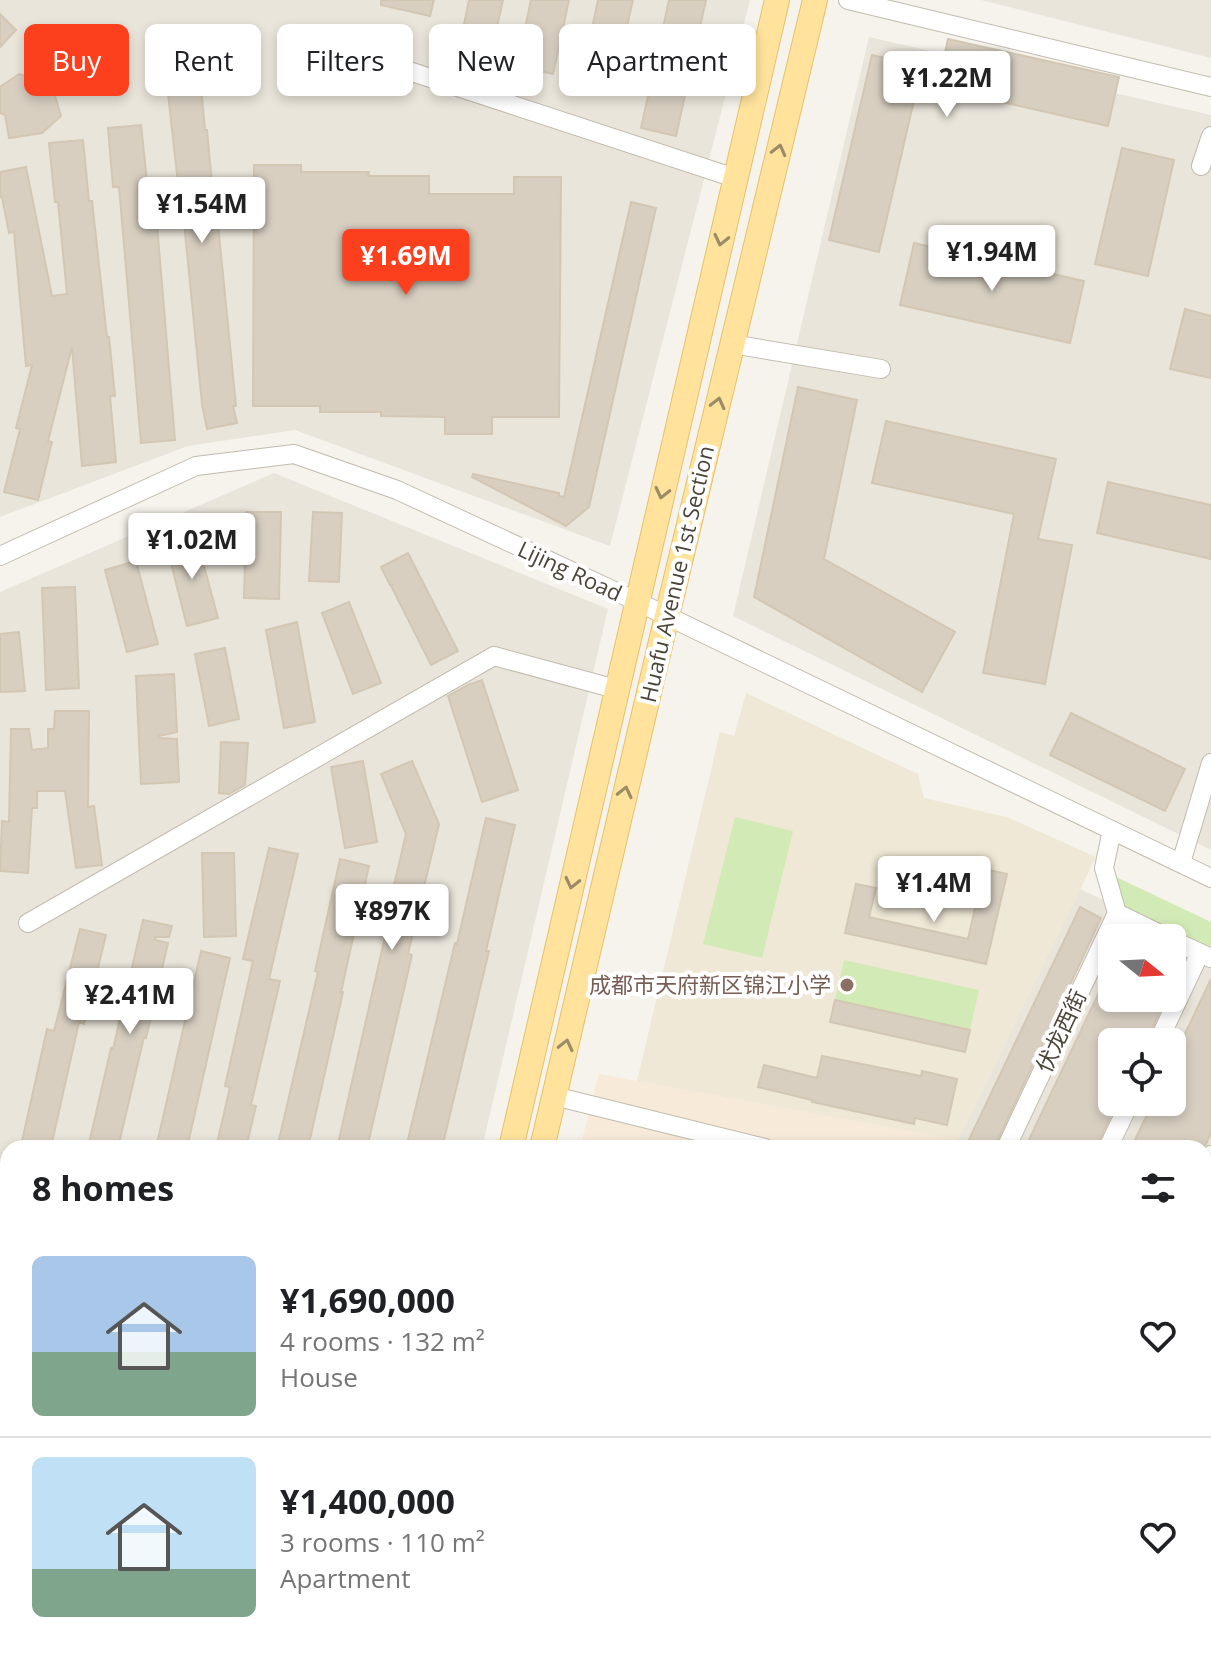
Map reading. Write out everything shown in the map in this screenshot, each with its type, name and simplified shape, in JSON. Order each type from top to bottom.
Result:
[{"type":"main road","points":[[513,1140],[777,0]]},
{"type":"main road","name":"Huafu Avenue 1st Section","points":[[544,1140],[815,0]]},
{"type":"street","points":[[848,0],[1211,87]]},
{"type":"street","points":[[413,72],[735,178]]},
{"type":"street","points":[[1201,166],[1211,136]]},
{"type":"street","points":[[732,344],[881,369]]},
{"type":"street","name":"Lijing Road","points":[[0,556],[196,466],[294,454],[397,490],[638,602],[1211,878]]},
{"type":"street","points":[[28,923],[494,656],[616,689]]},
{"type":"street","points":[[1181,863],[1211,763]]},
{"type":"street","points":[[1112,830],[1104,868],[1117,913],[1139,924]]},
{"type":"street","name":"伏龙西街","points":[[1010,1140],[1117,913]]},
{"type":"street","points":[[1166,1028],[1205,956],[1186,947]]},
{"type":"street","points":[[554,1096],[733,1140]]},
{"type":"street","points":[[1112,1140],[1123,1116]]},
{"type":"shaded area","points":[[0,0],[750,0],[744,24],[559,24],[559,96],[725,96],[610,546],[295,430],[188,446],[0,517]]},
{"type":"shaded area","points":[[981,0],[1211,0],[1211,58]]},
{"type":"shaded area","points":[[869,37],[1211,115],[1211,850],[733,616]]},
{"type":"shaded area","points":[[274,473],[608,609],[484,1140],[0,1140],[0,592]]},
{"type":"shaded area","name":"成都市天府新区锦江小学","points":[[746,693],[918,774],[924,798],[1007,817],[1096,857],[958,1140],[637,1081],[720,732],[734,736]]},
{"type":"shaded area","points":[[1080,889],[1155,924],[1098,924],[1098,1012],[1186,1012],[1186,938],[1211,950],[1211,1140],[958,1140]]},
{"type":"shaded area","points":[[599,1074],[958,1140],[582,1140]]},
{"type":"green space","points":[[735,817],[793,831],[762,958],[703,944]]},
{"type":"green space","points":[[1112,875],[1211,922],[1211,950],[1186,938],[1186,924],[1157,924],[1121,907]]},
{"type":"green space","points":[[844,960],[979,990],[970,1030],[835,1000]]},
{"type":"building","points":[[381,0],[434,0],[430,16],[381,5]]},
{"type":"building","points":[[469,0],[503,0],[498,24],[464,24]]},
{"type":"building","points":[[531,0],[569,0],[564,24],[559,24],[559,46],[553,74],[543,72],[543,24],[526,24]]},
{"type":"building","points":[[598,0],[633,0],[627,24],[593,24]]},
{"type":"building","points":[[669,0],[706,0],[701,24],[664,24]]},
{"type":"building","points":[[0,14],[16,30],[0,47]]},
{"type":"building","points":[[948,39],[1119,77],[1108,126],[918,83],[879,252],[829,240],[872,55],[941,71]]},
{"type":"building","points":[[19,74],[24,76],[24,96],[55,96],[61,116],[42,133],[9,138],[5,115],[0,113],[0,87]]},
{"type":"building","points":[[168,96],[202,96],[215,194],[237,423],[207,429],[202,404]]},
{"type":"building","points":[[648,96],[685,96],[676,136],[641,128]]},
{"type":"building","points":[[141,125],[148,190],[154,189],[175,440],[141,443],[119,187],[113,187],[108,128]]},
{"type":"building","points":[[83,140],[109,337],[115,396],[110,396],[116,462],[82,466],[72,347],[48,441],[52,442],[38,500],[4,492],[32,365],[26,366],[14,232],[9,233],[0,197],[0,172],[26,167],[52,296],[67,294],[49,143]]},
{"type":"building","points":[[1122,148],[1174,160],[1148,276],[1095,264]]},
{"type":"building","points":[[254,165],[301,165],[301,172],[429,176],[429,194],[514,194],[514,177],[561,177],[559,417],[492,417],[492,434],[445,434],[445,417],[381,416],[381,412],[320,412],[320,406],[253,406]]},
{"type":"building","points":[[631,202],[656,208],[589,507],[566,526],[472,477],[473,474],[559,493],[564,497]]},
{"type":"building","points":[[914,243],[1084,281],[1070,343],[900,305]]},
{"type":"building","points":[[1185,309],[1211,316],[1211,378],[1170,369]]},
{"type":"building","points":[[798,387],[857,400],[824,559],[955,632],[922,692],[754,597]]},
{"type":"building","points":[[886,421],[1056,459],[1038,539],[1072,545],[1045,684],[983,673],[1014,514],[872,483]]},
{"type":"building","points":[[1108,482],[1211,505],[1211,559],[1097,533]]},
{"type":"building","points":[[246,512],[281,512],[279,599],[244,598]]},
{"type":"building","points":[[313,512],[342,513],[339,582],[309,581]]},
{"type":"building","points":[[196,536],[218,618],[187,626],[166,544]]},
{"type":"building","points":[[408,553],[458,651],[431,665],[393,585],[390,585],[381,567]]},
{"type":"building","points":[[136,561],[158,644],[127,652],[105,570]]},
{"type":"building","points":[[75,587],[79,688],[46,690],[42,588]]},
{"type":"building","points":[[349,602],[381,683],[353,694],[322,613]]},
{"type":"building","points":[[297,622],[315,722],[284,728],[266,630]]},
{"type":"building","points":[[19,632],[25,691],[0,692],[0,634]]},
{"type":"building","points":[[225,648],[239,719],[209,726],[195,654]]},
{"type":"building","points":[[174,674],[177,732],[159,738],[177,739],[179,782],[141,784],[136,676]]},
{"type":"building","points":[[482,680],[518,790],[482,802],[448,696]]},
{"type":"building","points":[[55,711],[89,711],[88,807],[94,806],[102,865],[76,868],[65,791],[37,791],[37,808],[32,808],[28,873],[0,871],[2,821],[9,822],[11,729],[29,729],[32,750],[48,748],[48,729],[54,729]]},
{"type":"building","points":[[1071,713],[1185,769],[1165,811],[1050,755]]},
{"type":"building","points":[[221,742],[248,743],[245,785],[229,794],[219,793]]},
{"type":"building","points":[[363,761],[377,842],[345,848],[331,767]]},
{"type":"building","points":[[412,761],[439,824],[369,1140],[339,1140],[406,834],[381,774]]},
{"type":"building","points":[[486,818],[515,825],[444,1140],[408,1140],[455,943]]},
{"type":"building","points":[[269,848],[298,854],[269,979],[280,981],[251,1105],[256,1106],[248,1140],[218,1140],[230,1087],[225,1086],[253,961],[243,959]]},
{"type":"building","points":[[202,853],[234,853],[236,936],[204,937]]},
{"type":"building","points":[[340,859],[369,866],[310,1140],[279,1140],[318,972],[315,971]]},
{"type":"building","points":[[984,869],[1007,874],[986,964],[845,933],[856,884],[876,888],[869,917],[968,939]]},
{"type":"building","points":[[1080,907],[1101,918],[998,1140],[969,1140]]},
{"type":"building","points":[[143,920],[172,926],[169,937],[155,937],[155,940],[168,943],[120,1140],[90,1140]]},
{"type":"building","points":[[80,929],[106,935],[84,1024],[79,1022],[53,1140],[22,1140],[47,1029],[54,1031]]},
{"type":"building","points":[[201,951],[230,958],[189,1140],[158,1140]]},
{"type":"building","points":[[1211,979],[1211,1133],[1208,1140],[1135,1140],[1146,1116],[1186,1116],[1186,1032]]},
{"type":"building","points":[[1098,994],[1098,1012],[1160,1012],[1152,1028],[1098,1028],[1098,1116],[1111,1116],[1100,1140],[1029,1140]]},
{"type":"building","points":[[835,1000],[970,1030],[965,1052],[830,1022]]},
{"type":"building","points":[[822,1056],[921,1076],[922,1071],[957,1079],[947,1125],[915,1118],[914,1124],[758,1087],[764,1065],[817,1078]]},
{"type":"place","name":"成都市天府新区锦江小学","points":[[847,985]]}]
